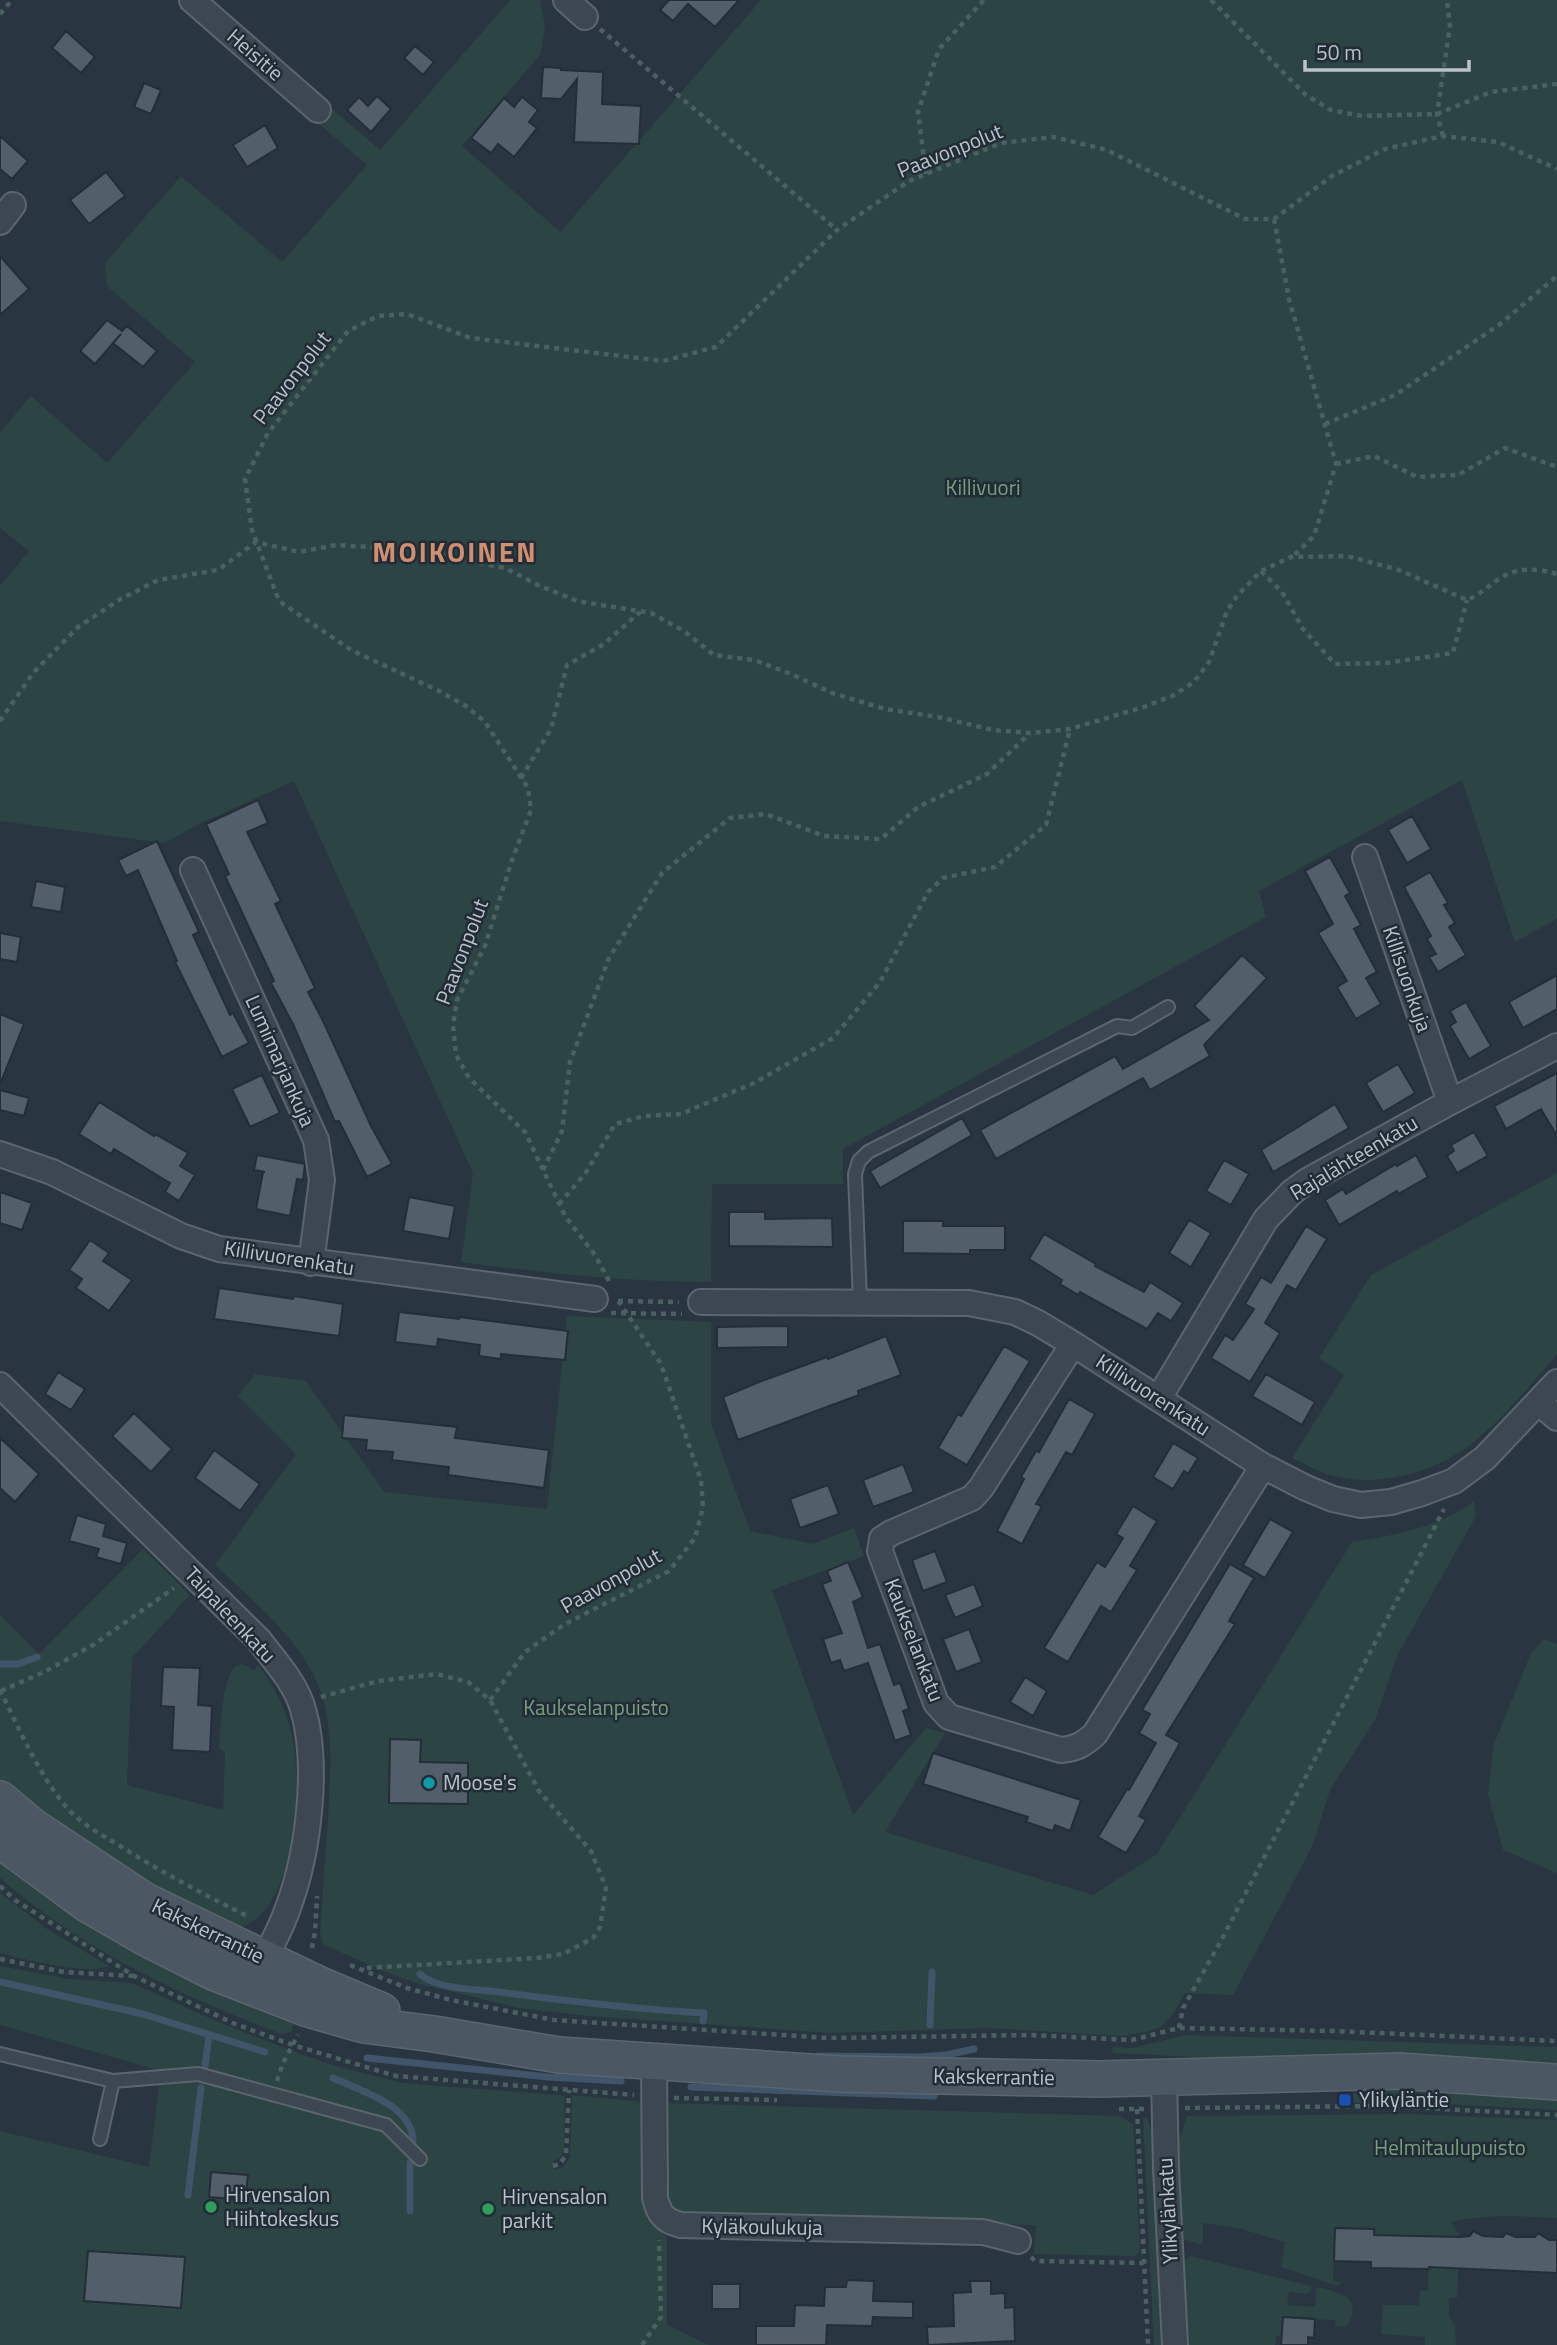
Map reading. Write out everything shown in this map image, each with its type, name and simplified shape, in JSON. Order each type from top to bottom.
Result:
[{"type":"main road","name":"Kakskerrantie","points":[[0,1799],[32,1826],[147,1902],[264,1959],[434,2034],[559,2055],[839,2074],[1100,2079],[1399,2071],[1557,2082]]},
{"type":"main road","name":"Kakskerrantie","points":[[0,1840],[87,1904],[213,1972],[264,1959]]},
{"type":"street","name":"Heisitie","points":[[192,0],[318,110]]},
{"type":"street","points":[[566,0],[585,17]]},
{"type":"street","name":"Killisuonkuja","points":[[1365,857],[1450,1102]]},
{"type":"street","name":"Lumimarjankuja","points":[[193,870],[316,1140],[322,1180],[311,1263]]},
{"type":"street","name":"Rajalähteenkatu","points":[[1159,1398],[1226,1283],[1266,1219],[1279,1205],[1307,1181],[1557,1046]]},
{"type":"street","name":"Killivuorenkatu","points":[[0,1154],[52,1172],[181,1236],[219,1249],[606,1304]]},
{"type":"street","name":"Killivuorenkatu","points":[[692,1308],[860,1302],[969,1303],[991,1306],[1026,1318],[1073,1344],[1263,1466],[1333,1499],[1361,1505],[1391,1502],[1454,1481],[1548,1410],[1557,1382]]},
{"type":"street","name":"Kaukselankatu","points":[[1073,1344],[972,1498],[882,1539],[880,1551],[936,1703],[949,1717],[1061,1750],[1085,1744],[1095,1734],[1263,1466]]},
{"type":"street","name":"Taipaleenkatu","points":[[0,1385],[259,1640],[290,1682],[301,1703],[312,1776],[302,1862],[289,1906],[264,1959]]},
{"type":"street","points":[[654,2062],[655,2198],[658,2209]]},
{"type":"street","name":"Ylikylänkatu","points":[[1164,2078],[1175,2345]]},
{"type":"street","name":"Kyläkoulukuja","points":[[658,2209],[662,2217],[681,2225],[983,2232],[1018,2241]]},
{"type":"lane","points":[[860,1302],[855,1174],[859,1161],[869,1152],[1117,1026],[1132,1028],[1168,1007]]},
{"type":"lane","points":[[0,2054],[113,2081],[198,2074],[386,2125],[420,2159]]},
{"type":"lane","points":[[100,2139],[113,2081]]},
{"type":"path","points":[[0,14],[12,0]]},
{"type":"path","points":[[926,174],[918,112],[939,49],[984,0]]},
{"type":"path","points":[[1211,0],[1306,95],[1331,110],[1362,117],[1437,114],[1491,92],[1557,84]]},
{"type":"path","points":[[1443,136],[1437,114],[1450,26],[1447,0]]},
{"type":"path","points":[[585,17],[837,230]]},
{"type":"path","points":[[0,720],[33,673],[78,627],[119,600],[158,580],[218,570],[256,542],[299,552],[336,545],[417,551],[505,568],[577,601],[651,613],[684,631],[714,655],[754,660],[832,693],[885,709],[938,716],[993,730],[1030,733],[1070,729],[1154,704],[1194,682],[1209,662],[1227,611],[1237,596],[1261,571],[1291,557],[1314,536],[1336,464],[1289,299],[1273,219],[1332,176],[1385,149],[1443,136],[1498,142],[1557,169]]},
{"type":"path","name":"Paavonpolut","points":[[490,1700],[525,1651],[565,1624],[669,1571],[695,1538],[703,1507],[701,1480],[661,1364],[628,1315],[606,1304],[595,1255],[565,1216],[525,1132],[468,1077],[456,1055],[453,1025],[457,1000],[485,946],[531,810],[528,788],[485,722],[466,706],[351,650],[279,601],[251,530],[245,480],[268,433],[348,331],[378,316],[407,314],[471,338],[663,361],[716,346],[837,230],[909,181],[1001,143],[1054,138],[1107,150],[1245,219],[1273,219]]},
{"type":"path","points":[[1325,424],[1395,395],[1499,325],[1557,276]]},
{"type":"path","points":[[1336,464],[1374,456],[1417,477],[1458,475],[1505,449],[1557,467]]},
{"type":"path","points":[[1291,557],[1347,556],[1399,570],[1467,600],[1481,594],[1507,575],[1538,568],[1557,574]]},
{"type":"path","points":[[1261,571],[1282,592],[1303,629],[1335,664],[1386,663],[1453,653],[1467,600]]},
{"type":"path","points":[[522,778],[551,729],[567,665],[604,644],[640,612]]},
{"type":"path","points":[[559,1204],[585,1174],[615,1124],[645,1116],[681,1114],[754,1083],[833,1038],[880,982],[928,892],[943,878],[995,867],[1046,825],[1070,729]]},
{"type":"path","points":[[543,1170],[562,1131],[570,1062],[609,958],[662,873],[730,818],[766,814],[824,836],[881,839],[918,807],[987,774],[1030,733]]},
{"type":"path","points":[[606,1304],[692,1308]]},
{"type":"path","points":[[606,1304],[628,1315],[692,1308]]},
{"type":"path","points":[[1179,2028],[1183,2008],[1235,1915],[1380,1638],[1445,1506],[1438,1509]]},
{"type":"path","points":[[193,1574],[93,1645],[46,1671],[0,1690],[29,1748],[72,1813],[131,1853],[200,1892],[264,1959],[321,1952]]},
{"type":"path","points":[[301,1703],[378,1681],[438,1674],[468,1682],[490,1700],[538,1791],[591,1851],[606,1888],[600,1927],[593,1938],[563,1954],[525,1959],[360,1968]]},
{"type":"path","points":[[0,1958],[64,1972],[134,1976]]},
{"type":"path","points":[[339,1960],[407,1988],[493,2009],[554,2020],[659,2028],[828,2038],[1030,2035],[1132,2040],[1179,2028],[1333,2031],[1557,2041]]},
{"type":"path","points":[[272,2094],[283,2063],[293,2045]]},
{"type":"path","points":[[553,2165],[560,2164],[566,2155],[569,2090]]},
{"type":"path","points":[[1137,2109],[1148,2345]]},
{"type":"path","points":[[642,2345],[662,2317],[658,2209]]},
{"type":"path","points":[[1018,2241],[1035,2261],[1144,2263]]},
{"type":"green space","name":"Killivuori","points":[[510,0],[540,0],[545,27],[540,55],[462,146],[560,232],[761,0],[1557,0],[1557,919],[1515,942],[1462,780],[1259,891],[1266,917],[843,1149],[843,1184],[712,1184],[711,1282],[586,1276],[461,1262],[473,1173],[294,781],[164,843],[0,821],[0,586],[29,551],[0,528],[0,432],[31,396],[107,463],[195,362],[107,286],[105,263],[181,176],[282,262],[367,165],[317,122],[330,107],[380,150]]},
{"type":"green space","points":[[1557,1173],[1557,1355],[1512,1406],[1493,1425],[1448,1459],[1407,1475],[1385,1479],[1342,1478],[1321,1472],[1292,1458],[1344,1375],[1319,1358],[1371,1275]]},
{"type":"green space","name":"Kaukselanpuisto","points":[[567,1316],[711,1322],[711,1423],[750,1531],[813,1544],[854,1528],[864,1556],[772,1590],[853,1815],[926,1728],[945,1733],[885,1832],[1093,1895],[1157,1854],[1352,1542],[1431,1524],[1474,1501],[1476,1516],[1397,1656],[1375,1720],[1330,1790],[1312,1847],[1233,1995],[1185,1993],[1173,2014],[1161,2027],[1121,2036],[988,2028],[830,2033],[588,2016],[519,2008],[420,1984],[324,1945],[320,1935],[330,1764],[326,1710],[314,1676],[294,1645],[256,1603],[215,1565],[296,1454],[238,1396],[255,1374],[306,1381],[384,1492],[547,1509]]},
{"type":"green space","points":[[143,1549],[190,1595],[132,1658],[127,1785],[223,1810],[225,1753],[219,1748],[222,1709],[229,1677],[234,1667],[242,1664],[253,1671],[259,1665],[281,1702],[290,1727],[294,1748],[296,1804],[287,1864],[277,1890],[264,1911],[243,1927],[215,1925],[0,1787],[0,1615],[39,1654]]},
{"type":"green space","points":[[1544,1639],[1557,1644],[1557,1873],[1503,1850],[1488,1794],[1494,1744],[1531,1653]]},
{"type":"green space","points":[[0,1854],[296,2017],[291,2032],[282,2034],[207,2004],[99,1949],[64,1927],[0,1878]]},
{"type":"green space","points":[[0,1893],[47,1929],[109,1966],[99,1969],[72,1968],[0,1953]]},
{"type":"green space","points":[[0,1966],[69,1979],[132,1983],[266,2041],[332,2065],[403,2083],[561,2095],[565,2097],[564,2150],[560,2158],[553,2161],[554,2170],[563,2167],[570,2157],[572,2095],[635,2101],[647,2106],[654,2222],[667,2238],[667,2325],[709,2345],[0,2345],[0,2131],[149,2167],[161,2071],[0,2025]]},
{"type":"green space","points":[[1186,2035],[1557,2047],[1557,2074],[1112,2053],[1113,2047],[1132,2048]]},
{"type":"green space","points":[[1401,2085],[1557,2094],[1557,2110],[1428,2103],[1353,2103],[1353,2094]]},
{"type":"green space","points":[[668,2103],[1121,2116],[1133,2124],[1140,2251],[1136,2256],[1034,2254],[1036,2225],[677,2214],[665,2203],[663,2107]]},
{"type":"green space","name":"Helmitaulupuisto","points":[[1409,2114],[1557,2120],[1557,2218],[1490,2217],[1451,2222],[1460,2236],[1457,2298],[1449,2298],[1449,2317],[1455,2325],[1456,2345],[1425,2345],[1425,2337],[1381,2334],[1383,2305],[1419,2305],[1420,2291],[1428,2291],[1430,2236],[1374,2235],[1335,2228],[1333,2281],[1341,2282],[1338,2286],[1281,2267],[1285,2242],[1238,2228],[1203,2223],[1203,2245],[1183,2239],[1178,2142],[1187,2116]]},
{"type":"green space","points":[[1143,2117],[1146,2117],[1154,2135],[1165,2345],[1154,2345]]},
{"type":"green space","points":[[1190,2256],[1312,2286],[1306,2294],[1289,2292],[1287,2305],[1315,2307],[1316,2289],[1319,2287],[1340,2294],[1352,2303],[1350,2321],[1346,2326],[1339,2327],[1335,2326],[1335,2320],[1283,2318],[1282,2335],[1276,2336],[1275,2345],[1187,2345],[1184,2261]]},
{"type":"building","points":[[669,0],[739,0],[715,27],[688,4],[673,21],[660,10]]},
{"type":"building","points":[[66,31],[95,57],[81,73],[52,48]]},
{"type":"building","points":[[415,46],[434,62],[423,75],[404,58]]},
{"type":"building","points":[[543,67],[603,72],[602,104],[641,106],[639,144],[574,142],[577,79],[561,99],[541,98]]},
{"type":"building","points":[[144,83],[161,90],[151,114],[134,107]]},
{"type":"building","points":[[377,96],[391,109],[371,132],[347,110],[359,97],[368,106]]},
{"type":"building","points":[[522,97],[538,110],[529,122],[537,128],[514,157],[498,144],[491,153],[471,138],[504,98],[514,107]]},
{"type":"building","points":[[265,125],[278,148],[247,167],[233,145]]},
{"type":"building","points":[[0,136],[28,161],[12,179],[0,169]]},
{"type":"building","points":[[106,172],[125,196],[89,224],[70,200]]},
{"type":"building","points":[[0,256],[29,289],[0,315]]},
{"type":"building","points":[[107,320],[122,331],[127,326],[157,351],[143,367],[113,343],[95,364],[80,351]]},
{"type":"building","points":[[258,800],[268,823],[247,832],[281,901],[275,904],[315,988],[308,992],[371,1126],[392,1164],[367,1177],[339,1121],[335,1122],[293,1024],[271,983],[274,981],[225,876],[229,874],[206,824]]},
{"type":"building","points":[[1412,816],[1431,849],[1407,863],[1388,830]]},
{"type":"building","points":[[157,841],[199,932],[193,935],[230,1015],[233,1013],[249,1043],[222,1057],[175,962],[177,961],[138,870],[126,876],[118,860]]},
{"type":"building","points":[[1330,857],[1350,893],[1345,896],[1361,925],[1354,929],[1377,972],[1366,978],[1381,1004],[1356,1019],[1337,987],[1347,981],[1318,933],[1333,924],[1305,871]]},
{"type":"building","points":[[1430,872],[1448,903],[1444,905],[1455,923],[1449,927],[1466,955],[1438,972],[1429,957],[1436,954],[1427,939],[1431,936],[1404,887]]},
{"type":"building","points":[[36,881],[65,887],[61,912],[31,907]]},
{"type":"building","points":[[0,933],[21,937],[17,962],[0,959]]},
{"type":"building","points":[[1242,955],[1267,978],[1204,1045],[1210,1056],[1150,1090],[1143,1078],[996,1159],[980,1130],[1115,1056],[1123,1069],[1209,1020],[1194,1006]]},
{"type":"building","points":[[1557,975],[1557,1009],[1523,1028],[1509,1002]]},
{"type":"building","points":[[1466,1002],[1491,1046],[1469,1059],[1450,1026],[1456,1022],[1450,1011]]},
{"type":"building","points":[[0,1014],[24,1024],[1,1082],[0,1082]]},
{"type":"building","points":[[1398,1064],[1415,1093],[1383,1112],[1366,1083]]},
{"type":"building","points":[[1557,1073],[1557,1136],[1541,1109],[1506,1129],[1494,1106]]},
{"type":"building","points":[[262,1075],[280,1113],[250,1127],[232,1089]]},
{"type":"building","points":[[0,1090],[29,1098],[24,1116],[0,1110]]},
{"type":"building","points":[[99,1102],[154,1136],[155,1134],[188,1153],[180,1166],[195,1175],[179,1201],[165,1192],[170,1183],[114,1149],[111,1154],[79,1134]]},
{"type":"building","points":[[1335,1104],[1349,1128],[1273,1172],[1261,1150]]},
{"type":"building","points":[[962,1118],[972,1135],[880,1188],[870,1171]]},
{"type":"building","points":[[1474,1132],[1488,1156],[1457,1173],[1447,1156],[1454,1151],[1451,1145]]},
{"type":"building","points":[[257,1155],[305,1164],[303,1180],[297,1179],[290,1216],[256,1209],[265,1172],[254,1170]]},
{"type":"building","points":[[1416,1155],[1428,1177],[1398,1194],[1397,1191],[1339,1225],[1325,1200],[1343,1189],[1346,1194]]},
{"type":"building","points":[[1224,1160],[1249,1174],[1231,1205],[1206,1191]]},
{"type":"building","points":[[0,1192],[32,1203],[22,1230],[0,1223]]},
{"type":"building","points":[[409,1197],[455,1206],[449,1239],[403,1231]]},
{"type":"building","points":[[729,1212],[765,1212],[765,1219],[832,1218],[833,1247],[729,1246]]},
{"type":"building","points":[[1189,1220],[1211,1233],[1191,1267],[1169,1253]]},
{"type":"building","points":[[903,1221],[943,1221],[943,1226],[1005,1226],[1005,1250],[970,1250],[970,1254],[903,1253]]},
{"type":"building","points":[[1306,1226],[1327,1239],[1296,1290],[1287,1285],[1265,1323],[1280,1333],[1250,1382],[1211,1358],[1225,1335],[1233,1340],[1254,1309],[1245,1304],[1261,1277],[1271,1283]]},
{"type":"building","points":[[1044,1234],[1144,1292],[1150,1282],[1183,1303],[1171,1321],[1158,1313],[1147,1329],[1080,1292],[1078,1295],[1060,1284],[1062,1280],[1029,1259]]},
{"type":"building","points":[[90,1240],[109,1253],[103,1261],[132,1280],[109,1311],[76,1288],[82,1279],[69,1270]]},
{"type":"building","points":[[219,1288],[343,1304],[339,1336],[214,1319]]},
{"type":"building","points":[[399,1312],[568,1331],[565,1360],[501,1354],[501,1359],[479,1356],[480,1345],[438,1339],[437,1347],[395,1342]]},
{"type":"building","points":[[788,1326],[788,1347],[717,1348],[717,1327]]},
{"type":"building","points":[[886,1336],[901,1375],[858,1391],[859,1395],[738,1440],[723,1397]]},
{"type":"building","points":[[1004,1346],[1030,1361],[967,1465],[938,1448]]},
{"type":"building","points":[[58,1372],[85,1389],[71,1410],[45,1394]]},
{"type":"building","points":[[1266,1374],[1315,1402],[1302,1425],[1252,1396]]},
{"type":"building","points":[[1069,1399],[1095,1414],[1072,1455],[1066,1452],[1036,1504],[1042,1506],[1022,1544],[997,1531],[1024,1479],[1021,1477],[1036,1451],[1039,1452]]},
{"type":"building","points":[[134,1413],[172,1449],[151,1472],[112,1436]]},
{"type":"building","points":[[344,1415],[457,1427],[455,1438],[549,1450],[544,1488],[448,1475],[449,1467],[392,1460],[393,1452],[366,1450],[367,1440],[342,1438]]},
{"type":"building","points":[[0,1438],[39,1474],[15,1502],[0,1488]]},
{"type":"building","points":[[1173,1443],[1198,1458],[1188,1474],[1184,1471],[1173,1489],[1153,1477]]},
{"type":"building","points":[[214,1450],[260,1484],[240,1511],[195,1478]]},
{"type":"building","points":[[903,1464],[914,1492],[873,1507],[863,1480]]},
{"type":"building","points":[[828,1485],[839,1514],[800,1528],[790,1499]]},
{"type":"building","points":[[1133,1506],[1157,1521],[1130,1566],[1137,1570],[1111,1612],[1101,1606],[1068,1662],[1044,1648],[1097,1562],[1105,1567],[1123,1538],[1116,1534]]},
{"type":"building","points":[[77,1515],[106,1524],[103,1536],[127,1543],[121,1564],[96,1557],[99,1549],[69,1541]]},
{"type":"building","points":[[1270,1519],[1293,1532],[1265,1578],[1243,1565]]},
{"type":"building","points":[[935,1551],[947,1582],[923,1591],[912,1560]]},
{"type":"building","points":[[848,1562],[863,1597],[853,1602],[868,1648],[880,1644],[894,1685],[900,1683],[909,1709],[903,1711],[911,1735],[895,1741],[868,1663],[844,1671],[840,1660],[831,1663],[823,1639],[842,1633],[822,1584],[831,1581],[827,1571]]},
{"type":"building","points":[[1230,1564],[1254,1578],[1229,1621],[1235,1624],[1166,1735],[1180,1743],[1139,1816],[1146,1820],[1126,1853],[1098,1837],[1156,1743],[1139,1733],[1150,1714],[1142,1710]]},
{"type":"building","points":[[974,1584],[983,1606],[955,1618],[945,1595]]},
{"type":"building","points":[[969,1629],[982,1662],[956,1672],[943,1639]]},
{"type":"building","points":[[163,1667],[200,1668],[198,1705],[212,1706],[210,1752],[172,1750],[174,1707],[161,1706]]},
{"type":"building","points":[[1025,1677],[1047,1691],[1033,1716],[1010,1702]]},
{"type":"building","name":"Moose's","points":[[390,1739],[421,1740],[420,1762],[468,1763],[468,1804],[389,1803]]},
{"type":"building","points":[[933,1753],[1081,1800],[1070,1831],[1055,1825],[1053,1831],[1026,1822],[1028,1817],[923,1784]]},
{"type":"building","points":[[211,2172],[248,2175],[245,2200],[209,2197]]},
{"type":"building","points":[[1335,2228],[1374,2229],[1374,2235],[1460,2237],[1470,2236],[1473,2231],[1483,2236],[1503,2237],[1506,2233],[1516,2237],[1535,2237],[1538,2233],[1549,2240],[1557,2240],[1557,2273],[1429,2267],[1371,2268],[1371,2262],[1334,2261]]},
{"type":"building","points":[[88,2251],[185,2257],[181,2308],[84,2301]]},
{"type":"building","points":[[847,2280],[874,2281],[873,2301],[913,2302],[913,2318],[873,2317],[872,2326],[827,2325],[826,2345],[756,2345],[756,2326],[794,2326],[795,2305],[824,2306],[825,2287],[846,2287]]},
{"type":"building","points":[[970,2281],[991,2281],[991,2294],[1005,2293],[1005,2308],[1014,2307],[1015,2341],[928,2345],[927,2327],[954,2326],[953,2293],[971,2292]]},
{"type":"building","points":[[712,2284],[740,2284],[740,2309],[712,2309]]},
{"type":"building","points":[[1283,2317],[1315,2319],[1314,2338],[1308,2337],[1308,2345],[1281,2345]]},
{"type":"waterway","points":[[0,1664],[18,1664],[37,1657]]},
{"type":"waterway","points":[[930,2025],[932,1972]]},
{"type":"waterway","points":[[420,1974],[436,1983],[458,1988],[704,2013],[703,2021]]},
{"type":"waterway","points":[[0,1982],[143,2014],[265,2052]]},
{"type":"waterway","points":[[205,2067],[209,2036]]},
{"type":"waterway","points":[[818,2056],[919,2057],[974,2049]]},
{"type":"waterway","points":[[367,2058],[548,2077],[621,2081]]},
{"type":"waterway","points":[[333,2078],[371,2094],[395,2109],[411,2129],[413,2142]]},
{"type":"waterway","points":[[691,2087],[934,2096]]},
{"type":"waterway","points":[[188,2195],[201,2088]]},
{"type":"waterway","points":[[410,2163],[410,2211]]},
{"type":"place","name":"Moose's","points":[[429,1783]]},
{"type":"place","name":"Ylikyläntie","points":[[1345,2100]]},
{"type":"place","name":"Hirvensalon Hiihtokeskus","points":[[211,2207]]},
{"type":"place","name":"Hirvensalon parkit","points":[[488,2209]]},
{"type":"district","name":"MOIKOINEN","points":[[455,552]]}]
